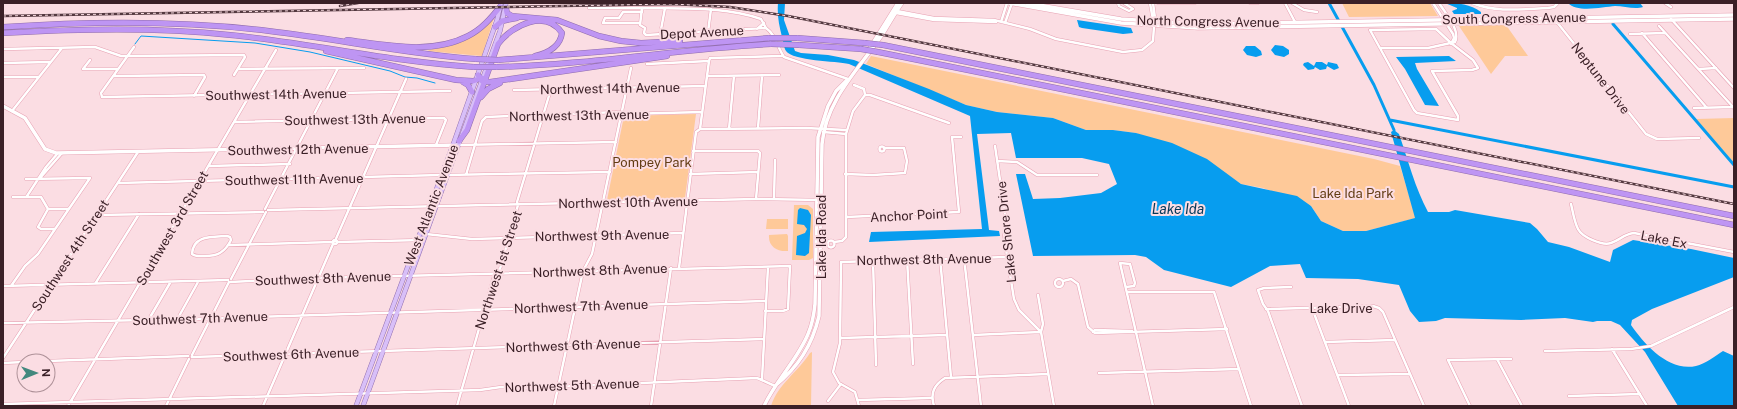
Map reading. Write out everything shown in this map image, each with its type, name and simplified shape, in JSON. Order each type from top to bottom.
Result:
[{"type":"highway","points":[[326,40],[340,39],[421,46],[444,45],[460,40],[478,31],[490,21],[500,5]]},
{"type":"highway","points":[[506,6],[507,12],[511,15],[559,21],[599,36],[621,42],[646,43],[696,40],[705,42]]},
{"type":"highway","points":[[495,27],[503,21],[528,17]]},
{"type":"highway","points":[[457,144],[467,130],[475,108],[481,79],[500,41],[510,31],[523,24],[538,21],[552,23],[561,30],[562,37],[560,41],[548,52],[536,56],[498,60]]},
{"type":"highway","points":[[3,26],[88,23],[175,24],[258,30],[424,55],[498,60],[547,58],[705,42],[769,38],[797,38],[865,43],[1734,216]]},
{"type":"highway","points":[[3,33],[78,30],[166,30],[249,36],[417,62],[474,67],[552,64],[771,44],[860,49],[1734,225]]},
{"type":"highway","points":[[319,46],[324,50],[456,80],[468,84],[472,92]]},
{"type":"highway","points":[[456,80],[512,79],[701,52],[719,48]]},
{"type":"highway","points":[[475,108],[482,95],[488,89],[512,79]]},
{"type":"main road","name":"Lake Ida Road","points":[[775,386],[794,369],[806,354],[817,329],[820,309],[817,146],[819,129],[829,104],[862,61],[898,3]]},
{"type":"main road","name":"Lake Ida Road","points":[[868,52],[882,35],[902,3]]},
{"type":"main road","name":"North Congress Avenue","points":[[1010,3],[1154,26],[1198,28],[1297,26]]},
{"type":"main road","name":"North Congress Avenue","points":[[1027,3],[1088,16],[1152,22],[1203,24],[1295,22]]},
{"type":"main road","name":"West Atlantic Avenue","points":[[363,406],[436,207],[457,144],[472,92],[481,79],[500,5]]},
{"type":"main road","name":"West Atlantic Avenue","points":[[356,406],[442,175],[457,144],[503,21],[506,6]]},
{"type":"main road","name":"South Congress Avenue","points":[[1295,22],[1734,15]]},
{"type":"main road","name":"South Congress Avenue","points":[[1297,26],[1734,19]]},
{"type":"main road","name":"Lake Ida Road","points":[[764,406],[779,378],[794,361],[804,346],[812,328],[815,309],[815,262],[823,132],[833,105],[846,85],[848,79]]},
{"type":"main road","points":[[3,106],[25,118],[47,150],[61,153]]},
{"type":"main road","name":"Southwest 12th Avenue","points":[[61,153],[436,146],[457,144]]},
{"type":"main road","points":[[815,262],[820,268]]},
{"type":"main road","points":[[815,309],[820,309]]},
{"type":"street","points":[[1000,22],[1010,3]]},
{"type":"street","points":[[1005,23],[1010,3]]},
{"type":"street","points":[[1118,3],[1119,6],[1129,11],[1133,9],[1124,3]]},
{"type":"street","points":[[896,12],[934,20],[1000,22],[1030,29],[1056,39],[1126,52],[1138,51],[1150,45],[1154,39],[1154,26],[1152,22],[1155,18],[1152,3]]},
{"type":"street","points":[[1158,3],[1196,3]]},
{"type":"street","points":[[1250,3],[1258,3]]},
{"type":"street","points":[[1285,3],[1295,22]]},
{"type":"street","points":[[1292,3],[1304,10],[1317,12]]},
{"type":"street","points":[[1433,3],[1454,37],[1451,44]]},
{"type":"street","points":[[1380,48],[1434,48],[1455,42],[1457,38],[1451,23],[1439,3]]},
{"type":"street","points":[[1472,3],[1484,8],[1493,9],[1548,8],[1554,7],[1558,3]]},
{"type":"street","points":[[1665,3],[1671,7]]},
{"type":"street","name":"Depot Avenue","points":[[589,8],[665,8],[711,10],[757,17],[764,23]]},
{"type":"street","points":[[619,18],[605,18],[602,23],[640,23],[643,8]]},
{"type":"street","points":[[660,35],[665,8]]},
{"type":"street","points":[[708,32],[711,10]]},
{"type":"street","points":[[618,24],[620,13],[642,12]]},
{"type":"street","points":[[1668,16],[1734,88]]},
{"type":"street","name":"Neptune Drive","points":[[1553,18],[1645,133],[1657,139],[1699,138]]},
{"type":"street","name":"Depot Avenue","points":[[640,23],[640,27],[645,28],[645,34],[660,35],[766,28]]},
{"type":"street","points":[[757,29],[764,23],[766,28],[774,35],[782,56]]},
{"type":"street","points":[[1660,26],[1733,107]]},
{"type":"street","points":[[1436,29],[1439,30],[1451,44],[1474,61],[1478,68],[1472,70],[1432,71],[1458,116],[1458,120],[1417,112],[1414,110],[1370,30],[1436,29]]},
{"type":"street","points":[[1642,33],[1707,108]]},
{"type":"street","points":[[1630,34],[1666,33]]},
{"type":"street","points":[[3,49],[95,47],[116,55],[128,56],[244,55],[245,57],[234,75]]},
{"type":"street","points":[[114,76],[134,47]]},
{"type":"street","points":[[12,111],[62,48]]},
{"type":"street","name":"Southwest 3rd Street","points":[[68,406],[276,50]]},
{"type":"street","points":[[647,64],[708,61],[710,58],[782,56],[848,79]]},
{"type":"street","points":[[90,60],[84,69],[119,69]]},
{"type":"street","points":[[679,268],[693,151],[696,132],[700,129],[708,61]]},
{"type":"street","points":[[3,63],[51,62]]},
{"type":"street","points":[[166,406],[338,68]]},
{"type":"street","points":[[238,69],[364,68]]},
{"type":"street","points":[[554,406],[583,271],[592,254],[632,68]]},
{"type":"street","points":[[1698,69],[1716,68]]},
{"type":"street","points":[[114,76],[204,75],[205,77],[194,96]]},
{"type":"street","points":[[707,76],[778,75]]},
{"type":"street","name":"Southwest 14th Avenue","points":[[114,76],[101,93],[101,96],[194,96],[450,91]]},
{"type":"street","points":[[729,129],[734,76]]},
{"type":"street","points":[[758,128],[762,76]]},
{"type":"street","points":[[3,77],[39,77]]},
{"type":"street","points":[[263,406],[406,79]]},
{"type":"street","points":[[834,242],[842,241],[846,237],[846,134],[853,111],[865,95],[864,89],[854,85]]},
{"type":"street","name":"Northwest 14th Avenue","points":[[514,90],[705,86]]},
{"type":"street","name":"Northwest 1st Street","points":[[457,406],[494,276],[500,269],[518,205],[517,202],[551,89]]},
{"type":"street","points":[[865,95],[870,95],[949,124]]},
{"type":"street","points":[[1694,108],[1733,107]]},
{"type":"street","name":"Northwest 13th Avenue","points":[[475,145],[482,121],[486,117],[702,112]]},
{"type":"street","name":"Southwest 13th Avenue","points":[[234,122],[445,118],[436,146]]},
{"type":"street","points":[[700,129],[819,129],[824,127],[847,130]]},
{"type":"street","points":[[819,129],[823,132],[846,134]]},
{"type":"street","name":"Anchor Point","points":[[846,217],[959,212],[952,137],[961,137]]},
{"type":"street","points":[[457,144],[475,145],[616,142]]},
{"type":"street","points":[[466,175],[475,145]]},
{"type":"street","name":"Lake Shore Drive","points":[[995,146],[1006,221],[1004,237],[1014,301],[1019,310],[1041,332]]},
{"type":"street","points":[[846,174],[873,175],[905,173],[907,171],[904,148],[884,148]]},
{"type":"street","points":[[693,151],[758,150],[760,153],[756,199]]},
{"type":"street","name":"Southwest 4th Street","points":[[3,358],[138,152]]},
{"type":"street","points":[[27,196],[61,153]]},
{"type":"street","points":[[774,199],[775,160]]},
{"type":"street","points":[[997,162],[1017,162],[1037,175],[1097,175]]},
{"type":"street","points":[[209,166],[290,164]]},
{"type":"street","name":"Southwest 11th Avenue","points":[[118,183],[610,172]]},
{"type":"street","points":[[690,174],[758,172]]},
{"type":"street","points":[[11,286],[25,266],[38,254],[90,178],[26,179]]},
{"type":"street","points":[[13,197],[41,197],[48,209]]},
{"type":"street","name":"Northwest 10th Avenue","points":[[265,211],[688,200],[818,200]]},
{"type":"street","name":"Lake Ex","points":[[1572,204],[1578,230],[1591,240],[1603,244],[1611,244],[1629,233],[1734,252]]},
{"type":"street","points":[[48,209],[69,209]]},
{"type":"street","points":[[48,209],[38,227],[41,229],[55,229]]},
{"type":"street","points":[[96,215],[265,211]]},
{"type":"street","points":[[95,285],[139,214]]},
{"type":"street","name":"Northwest 9th Avenue","points":[[426,234],[446,235],[468,239],[684,233]]},
{"type":"street","points":[[204,237],[228,237],[231,240],[228,245],[225,251],[219,255],[195,256],[191,253],[198,241],[204,237]]},
{"type":"street","points":[[228,245],[423,240]]},
{"type":"street","name":"Northwest 8th Avenue","points":[[840,338],[841,262],[1007,257]]},
{"type":"street","points":[[940,258],[951,377]]},
{"type":"street","points":[[964,258],[981,406]]},
{"type":"street","points":[[907,259],[913,364]]},
{"type":"street","points":[[873,260],[876,365]]},
{"type":"street","points":[[588,262],[592,271]]},
{"type":"street","points":[[1126,287],[1134,286],[1135,283],[1128,263],[1120,263],[1134,331],[1153,406]]},
{"type":"street","name":"Northwest 8th Avenue","points":[[410,276],[790,266],[788,309],[783,312],[765,311]]},
{"type":"street","points":[[762,379],[768,267]]},
{"type":"street","points":[[651,406],[671,268]]},
{"type":"street","name":"Southwest 8th Avenue","points":[[3,286],[140,284],[410,276]]},
{"type":"street","points":[[1063,281],[1068,278],[1073,279],[1078,284],[1088,327],[1093,332],[1227,329]]},
{"type":"street","points":[[178,319],[198,282]]},
{"type":"street","points":[[149,320],[170,283]]},
{"type":"street","points":[[1291,287],[1264,288],[1258,290],[1302,406]]},
{"type":"street","points":[[1127,292],[1212,291],[1216,294],[1251,406]]},
{"type":"street","points":[[1038,295],[1043,324],[1041,332],[1054,406]]},
{"type":"street","name":"Northwest 7th Avenue","points":[[397,312],[765,301]]},
{"type":"street","points":[[1545,351],[1612,350],[1651,346],[1734,306]]},
{"type":"street","name":"Lake Drive","points":[[1266,309],[1377,307],[1383,312],[1424,406]]},
{"type":"street","points":[[1312,308],[1350,406]]},
{"type":"street","name":"Southwest 7th Avenue","points":[[3,323],[118,321],[397,312]]},
{"type":"street","points":[[973,335],[1041,332]]},
{"type":"street","points":[[859,406],[858,400],[853,391],[841,384],[835,378],[834,372],[840,338],[947,335]]},
{"type":"street","name":"Northwest 6th Avenue","points":[[383,351],[567,344],[764,339]]},
{"type":"street","points":[[1325,342],[1395,340]]},
{"type":"street","points":[[1612,350],[1647,406]]},
{"type":"street","name":"Southwest 6th Avenue","points":[[56,362],[383,351]]},
{"type":"street","points":[[1470,406],[1448,360],[1510,358]]},
{"type":"street","points":[[1497,359],[1522,406]]},
{"type":"street","points":[[3,363],[16,362]]},
{"type":"street","points":[[1099,373],[1239,369]]},
{"type":"street","points":[[934,406],[932,391],[937,383],[945,378],[1048,374]]},
{"type":"street","points":[[1338,375],[1410,374]]},
{"type":"street","name":"Northwest 5th Avenue","points":[[3,404],[762,379],[775,386]]},
{"type":"street","points":[[828,400],[841,384]]},
{"type":"street","points":[[1569,396],[1640,394]]},
{"type":"street","points":[[858,400],[932,398]]},
{"type":"green space","points":[[1342,3],[1430,3],[1438,16],[1349,17]]},
{"type":"green space","points":[[494,18],[482,56],[427,51],[476,34]]},
{"type":"green space","points":[[1506,25],[1528,56],[1505,56],[1491,74],[1459,26]]},
{"type":"green space","name":"Lake Ida Park","points":[[871,56],[1374,159],[1400,166],[1416,218],[1366,231],[1343,231],[1321,221],[1311,206],[1263,188],[1241,184],[1228,175],[1136,133],[1113,130],[1086,130],[1053,118],[997,112],[966,105],[866,64]]},
{"type":"green space","name":"Pompey Park","points":[[696,114],[685,198],[607,200],[624,116]]},
{"type":"green space","points":[[1734,118],[1734,163],[1696,119]]},
{"type":"green space","points":[[794,205],[808,205],[813,209],[813,258],[809,260],[792,260]]},
{"type":"green space","points":[[767,219],[788,219],[788,229],[766,229]]},
{"type":"green space","points":[[787,234],[788,251],[774,248],[770,242],[769,235]]},
{"type":"green space","points":[[812,352],[811,406],[771,406],[778,391]]},
{"type":"water","name":"Lake Ida","points":[[778,3],[785,3],[784,20],[795,51],[854,60],[966,105],[997,112],[1053,118],[1086,130],[1113,130],[1136,133],[1172,143],[1207,159],[1241,184],[1297,196],[1311,206],[1321,221],[1343,231],[1366,231],[1415,218],[1391,132],[1394,130],[1399,134],[1415,184],[1428,212],[1449,212],[1455,210],[1530,223],[1548,242],[1569,247],[1610,262],[1613,250],[1633,240],[1691,249],[1734,258],[1734,277],[1652,309],[1632,320],[1631,325],[1643,341],[1667,361],[1676,365],[1686,367],[1696,366],[1706,362],[1723,351],[1734,356],[1734,406],[1678,406],[1645,352],[1620,325],[1611,321],[1593,322],[1565,318],[1521,320],[1445,318],[1436,321],[1419,322],[1410,311],[1399,285],[1358,279],[1306,278],[1300,264],[1270,266],[1231,287],[1164,270],[1146,257],[1135,255],[1033,256],[1016,174],[1025,174],[1033,199],[1060,198],[1101,193],[1117,184],[1109,164],[1082,158],[1016,158],[1011,133],[977,134],[989,230],[999,231],[1000,236],[869,242],[871,232],[982,229],[970,116],[849,64],[806,59],[790,54],[786,51],[778,20]]},
{"type":"water","points":[[1445,3],[1468,6],[1477,9],[1481,12],[1481,14],[1454,14],[1452,11],[1457,8]]},
{"type":"water","points":[[1568,3],[1640,3],[1643,7],[1633,8],[1615,6],[1584,9],[1577,8]]},
{"type":"water","points":[[1077,20],[1131,28],[1133,33],[1123,34],[1082,28],[1079,27]]},
{"type":"water","points":[[1275,45],[1283,46],[1289,50],[1289,54],[1284,57],[1275,55],[1271,50]]},
{"type":"water","points":[[1246,46],[1255,46],[1261,51],[1262,55],[1256,57],[1247,55],[1243,50]]},
{"type":"water","points":[[1449,56],[1456,61],[1415,63],[1439,106],[1425,105],[1405,69],[1396,57]]},
{"type":"water","points":[[1308,62],[1314,66],[1316,62],[1322,62],[1327,65],[1328,62],[1337,64],[1339,68],[1334,70],[1327,66],[1326,69],[1320,70],[1315,67],[1314,69],[1308,70],[1303,65],[1304,63]]},
{"type":"water","points":[[800,208],[808,210],[811,215],[809,253],[805,256],[796,255],[797,236],[805,233],[807,229],[804,225],[797,224],[798,210]]},
{"type":"waterway","points":[[1329,3],[1374,85],[1394,130]]},
{"type":"waterway","points":[[1613,24],[1734,165]]},
{"type":"waterway","points":[[135,44],[141,36],[255,43],[310,52],[390,71],[405,77],[417,78],[435,83]]},
{"type":"waterway","points":[[1390,120],[1734,187]]},
{"type":"railway","points":[[340,6],[358,3]]},
{"type":"railway","points":[[3,16],[672,4],[730,7],[788,16],[1734,204]]}]
